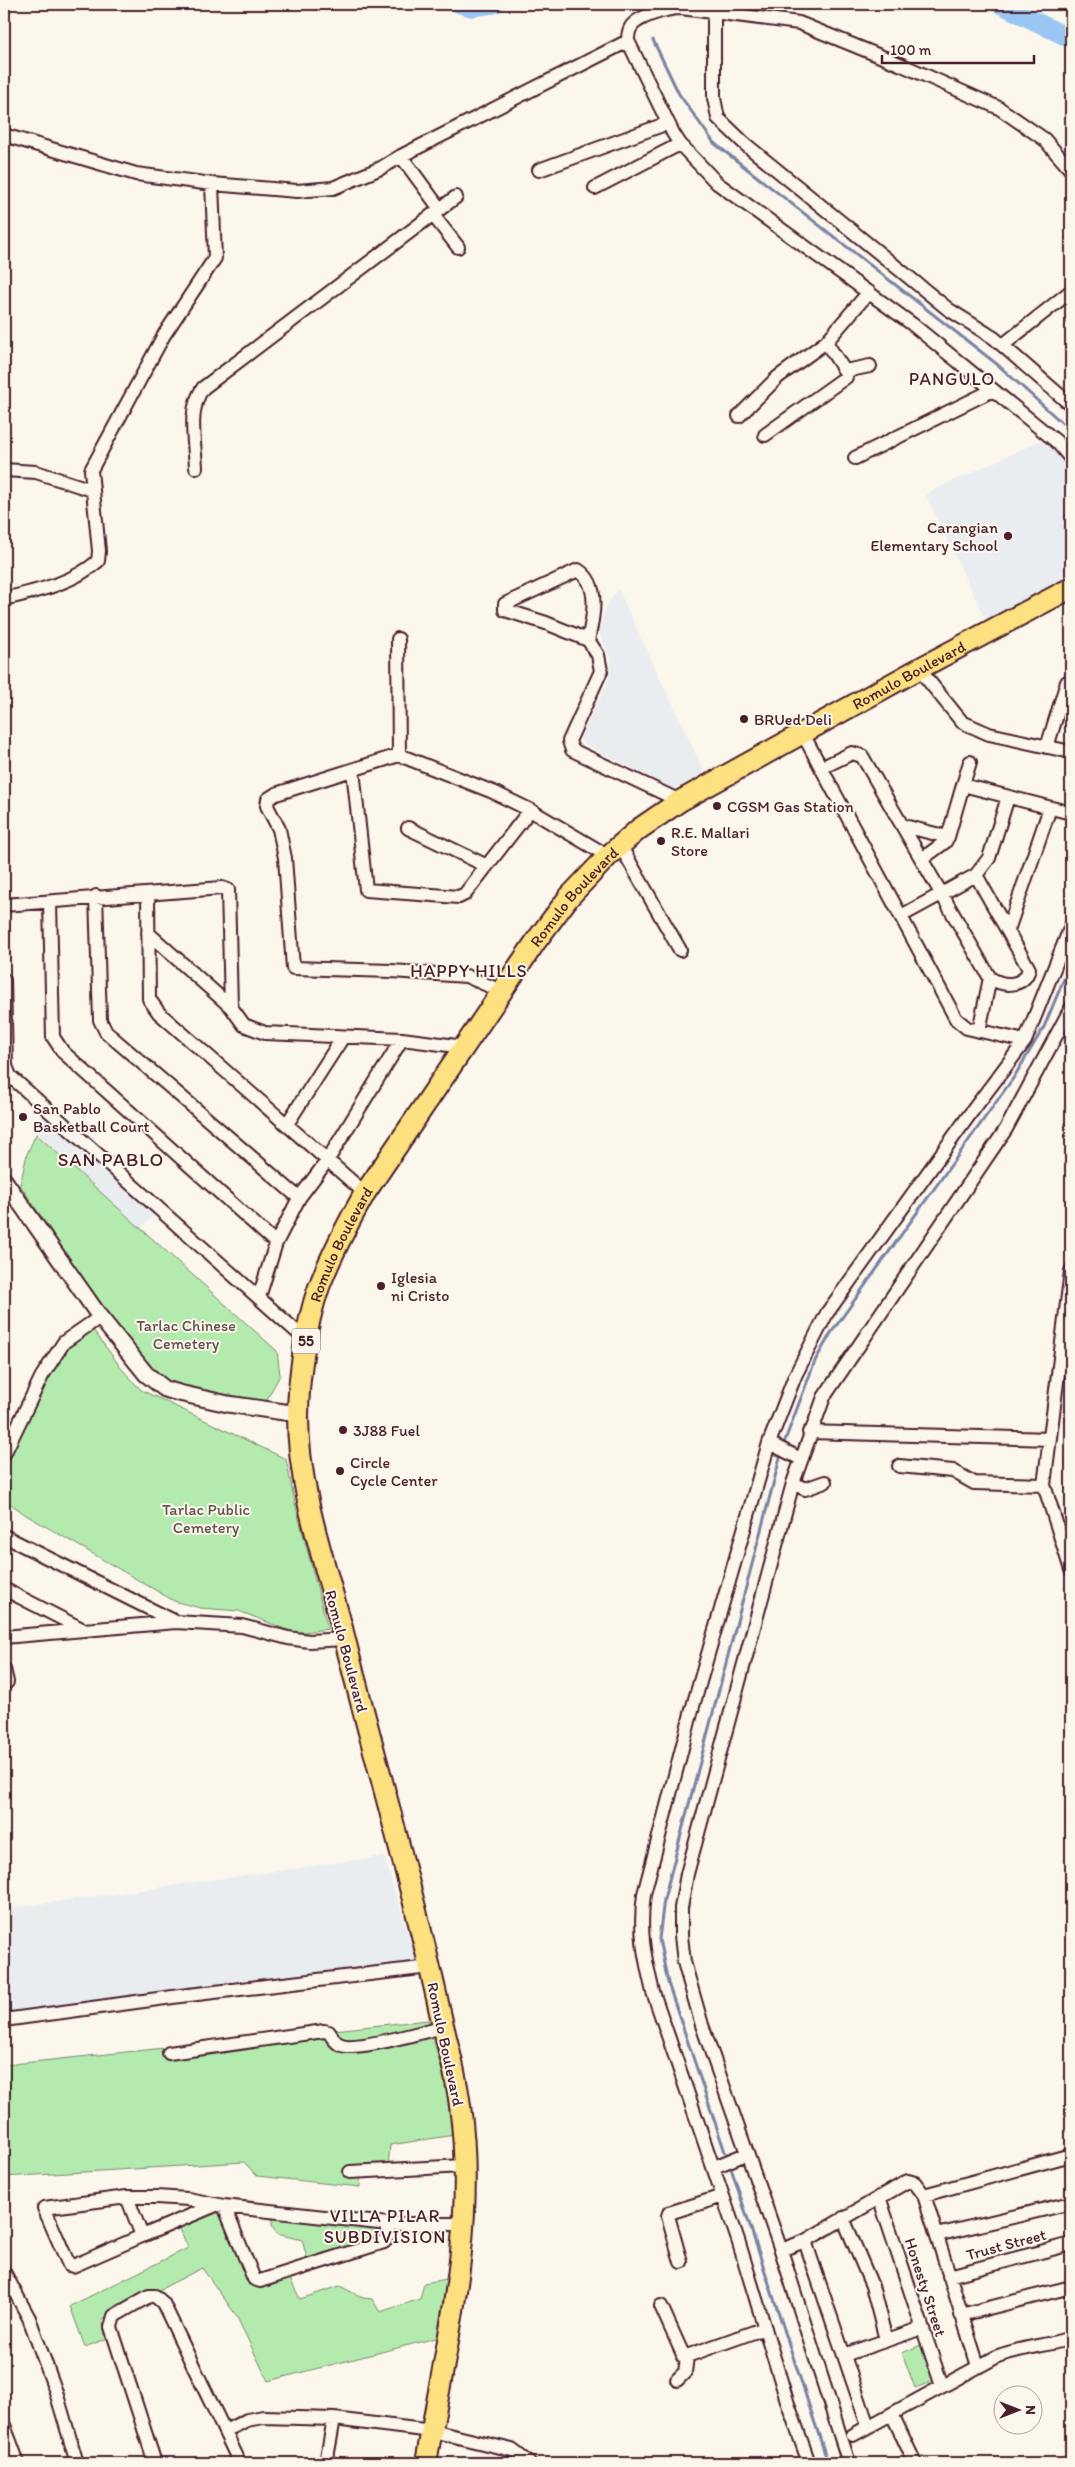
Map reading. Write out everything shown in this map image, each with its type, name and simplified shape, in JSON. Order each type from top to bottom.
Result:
[{"type":"highway","name":"Romulo Boulevard","points":[[426,2463],[456,2296],[465,2224],[460,2106],[430,1967],[344,1638],[327,1580],[304,1481],[298,1414],[300,1382],[306,1340],[319,1287],[348,1223],[365,1193],[569,896],[614,850],[639,829],[680,801],[919,669],[1071,588]]},
{"type":"street","points":[[1071,170],[1036,134],[999,108],[800,24],[669,8],[638,20],[630,28],[628,42],[668,123],[680,144],[716,183],[869,292],[1057,442],[1071,459]]},
{"type":"street","points":[[714,13],[714,98],[718,118],[744,144],[948,308],[1002,345],[1070,402]]},
{"type":"street","points":[[4,134],[136,174],[212,184],[297,191],[333,188],[381,168],[401,156],[628,42]]},
{"type":"street","points":[[539,170],[668,123]]},
{"type":"street","points":[[595,188],[680,144]]},
{"type":"street","points":[[401,156],[458,247]]},
{"type":"street","points":[[4,599],[48,588],[86,571],[98,561],[99,551],[91,470],[164,335],[215,258],[212,184]]},
{"type":"street","points":[[196,468],[193,415],[195,400],[203,388],[456,197]]},
{"type":"street","points":[[1002,345],[1071,291]]},
{"type":"street","points":[[740,416],[778,377],[826,342],[869,292]]},
{"type":"street","points":[[765,435],[846,377],[845,371],[826,342]]},
{"type":"street","points":[[845,371],[870,366]]},
{"type":"street","points":[[855,458],[993,390]]},
{"type":"street","points":[[4,470],[36,472],[92,490]]},
{"type":"street","points":[[588,640],[595,612],[594,598],[589,585],[578,570],[505,604],[505,610],[546,623],[588,640],[598,655],[601,671],[569,741],[569,746],[572,750],[680,801]]},
{"type":"street","points":[[398,640],[399,755]]},
{"type":"street","points":[[919,669],[962,722],[988,734],[1071,752]]},
{"type":"street","points":[[1047,747],[1067,682]]},
{"type":"street","points":[[803,734],[956,1019],[967,1028],[1025,1041]]},
{"type":"street","points":[[821,768],[852,753],[862,756],[990,978],[1007,985],[1020,982],[1026,976],[1028,969],[976,875]]},
{"type":"street","points":[[502,991],[466,976],[391,971],[293,968],[285,858],[280,829],[267,806],[268,799],[399,755],[493,792],[614,850],[680,950]]},
{"type":"street","points":[[922,859],[945,842],[948,837],[970,762]]},
{"type":"street","points":[[353,770],[366,890],[459,897],[465,894],[530,810]]},
{"type":"street","points":[[963,785],[1071,813]]},
{"type":"street","points":[[901,916],[976,875],[989,858],[1008,797]]},
{"type":"street","points":[[1008,930],[1050,808]]},
{"type":"street","points":[[904,826],[948,837]]},
{"type":"street","points":[[408,828],[487,866]]},
{"type":"street","points":[[4,905],[96,896],[222,888],[228,890],[231,1007]]},
{"type":"street","points":[[148,894],[149,999],[159,1013],[365,1193]]},
{"type":"street","points":[[96,896],[100,1020],[106,1032],[299,1198]]},
{"type":"street","points":[[50,902],[53,1037],[63,1052],[276,1243]]},
{"type":"street","points":[[809,2463],[714,2166],[653,1992],[644,1956],[640,1924],[644,1894],[693,1706],[769,1443],[795,1376],[827,1314],[970,1114],[1025,1041],[1071,926]]},
{"type":"street","points":[[148,933],[231,1007],[244,1025],[265,1033],[402,1039],[464,1047]]},
{"type":"street","points":[[979,1031],[990,978]]},
{"type":"street","points":[[4,980],[6,1066],[10,1076],[306,1340]]},
{"type":"street","points":[[849,2463],[780,2250],[702,2025],[684,1962],[681,1936],[681,1908],[687,1874],[793,1483],[809,1432],[824,1397],[1006,1129],[1071,1008]]},
{"type":"street","points":[[287,1124],[343,1037]]},
{"type":"street","points":[[259,1297],[276,1243],[299,1198],[327,1161],[402,1039]]},
{"type":"street","points":[[4,1180],[100,1317],[146,1374],[165,1389],[228,1404],[298,1414]]},
{"type":"street","points":[[1071,1271],[1044,1484],[1071,1570]]},
{"type":"street","points":[[4,1454],[42,1376],[64,1342],[100,1317]]},
{"type":"street","points":[[809,1432],[1050,1439]]},
{"type":"street","points":[[769,1443],[801,1459]]},
{"type":"street","points":[[899,1466],[953,1471],[974,1483],[1044,1484]]},
{"type":"street","points":[[793,1483],[805,1489],[825,1482]]},
{"type":"street","points":[[4,1536],[176,1622]]},
{"type":"street","points":[[4,1590],[82,1629]]},
{"type":"street","points":[[4,1637],[176,1622],[242,1626],[288,1638],[309,1641],[344,1638]]},
{"type":"street","points":[[4,1669],[8,1682]]},
{"type":"street","points":[[4,2020],[190,1995],[430,1967]]},
{"type":"street","points":[[169,2053],[324,2031],[330,2032],[333,2039],[340,2046],[358,2047],[443,2027]]},
{"type":"street","points":[[714,2166],[746,2154]]},
{"type":"street","points":[[924,2195],[1071,2155]]},
{"type":"street","points":[[350,2172],[464,2166]]},
{"type":"street","points":[[780,2250],[805,2241],[879,2197],[912,2181],[924,2195],[978,2366]]},
{"type":"street","points":[[681,2262],[668,2216],[669,2213],[723,2196]]},
{"type":"street","points":[[220,2205],[73,2266],[70,2265],[43,2211],[46,2206],[127,2197],[188,2199],[220,2205],[388,2224],[465,2224]]},
{"type":"street","points":[[127,2197],[142,2236]]},
{"type":"street","name":"Honesty Street","points":[[879,2197],[942,2386]]},
{"type":"street","points":[[937,2235],[1071,2203]]},
{"type":"street","points":[[220,2205],[254,2279],[260,2281],[384,2242],[388,2236],[388,2224]]},
{"type":"street","points":[[843,2218],[872,2286],[886,2340]]},
{"type":"street","points":[[805,2241],[868,2426]]},
{"type":"street","name":"Trust Street","points":[[950,2276],[1071,2244]]},
{"type":"street","points":[[4,2272],[29,2318],[56,2392],[77,2463]]},
{"type":"street","points":[[961,2315],[1071,2286]]},
{"type":"street","points":[[155,2463],[110,2327],[114,2316],[148,2296],[155,2296],[163,2303],[237,2457],[238,2463]]},
{"type":"street","points":[[661,2306],[682,2356],[687,2357],[765,2328]]},
{"type":"street","points":[[844,2356],[922,2328]]},
{"type":"street","points":[[853,2435],[978,2366],[1019,2348],[1056,2343],[1071,2338]]},
{"type":"street","points":[[677,2380],[685,2372],[687,2357]]},
{"type":"street","points":[[892,2414],[915,2463]]},
{"type":"street","points":[[224,2431],[246,2420],[263,2417],[334,2418],[432,2431],[512,2450],[529,2463]]},
{"type":"street","points":[[326,2463],[334,2418]]},
{"type":"street","points":[[4,2425],[18,2463]]},
{"type":"shaded area","name":"Carangian Elementary School","points":[[1042,440],[1071,468],[1071,579],[986,620],[925,494]]},
{"type":"shaded area","points":[[618,589],[705,773],[674,789],[584,744],[580,738],[609,680],[611,659],[599,633],[605,609]]},
{"type":"shaded area","points":[[43,1111],[158,1211],[141,1228],[32,1129]]},
{"type":"shaded area","points":[[384,1856],[418,1966],[4,2013],[4,1909]]},
{"type":"green space","name":"Tarlac Chinese Cemetery","points":[[36,1134],[277,1351],[280,1375],[266,1401],[174,1388],[131,1349],[20,1185],[27,1154]]},
{"type":"green space","name":"Tarlac Public Cemetery","points":[[88,1323],[122,1369],[141,1390],[286,1459],[295,1503],[328,1629],[295,1633],[239,1611],[200,1608],[174,1601],[26,1515],[4,1499],[4,1459],[70,1336]]},
{"type":"green space","points":[[428,2020],[448,2093],[455,2135],[390,2145],[388,2167],[361,2167],[360,2187],[257,2176],[244,2162],[4,2177],[4,2065]]},
{"type":"green space","points":[[219,2210],[224,2214],[259,2287],[288,2275],[300,2299],[340,2286],[363,2298],[372,2299],[380,2312],[420,2299],[424,2283],[453,2278],[440,2337],[268,2381],[236,2315],[202,2268],[102,2319],[106,2339],[85,2347],[70,2306],[188,2248],[180,2229],[193,2217]]},
{"type":"green space","points":[[272,2215],[378,2227],[384,2236],[307,2258],[302,2240],[277,2234],[272,2225]]},
{"type":"green space","points":[[921,2345],[934,2381],[915,2388],[902,2353]]},
{"type":"waterway","points":[[460,4],[471,7],[494,4]]},
{"type":"waterway","points":[[1000,4],[1071,39]]},
{"type":"waterway","points":[[653,40],[679,94],[714,143],[998,365],[1071,431]]},
{"type":"waterway","points":[[784,1443],[815,1361],[831,1333],[1014,1077],[1044,1027],[1071,962]]},
{"type":"waterway","points":[[725,2152],[668,1983],[659,1939],[664,1899],[781,1454]]},
{"type":"waterway","points":[[731,2168],[828,2463]]},
{"type":"place","name":"Carangian Elementary School","points":[[1008,536]]},
{"type":"place","name":"BRUed Deli","points":[[744,719]]},
{"type":"place","name":"CGSM Gas Station","points":[[717,806]]},
{"type":"place","name":"R.E. Mallari Store","points":[[661,841]]},
{"type":"place","name":"San Pablo Basketball Court","points":[[23,1117]]},
{"type":"place","name":"Iglesia ni Cristo","points":[[381,1286]]},
{"type":"place","name":"3J88 Fuel","points":[[343,1430]]},
{"type":"place","name":"Circle Cycle Center","points":[[340,1471]]},
{"type":"district","name":"PANGULO","points":[[952,379]]},
{"type":"district","name":"HAPPY HILLS","points":[[469,971]]},
{"type":"district","name":"SAN PABLO","points":[[111,1159]]},
{"type":"district","name":"VILLA PILAR SUBDIVISION","points":[[385,2226]]}]
